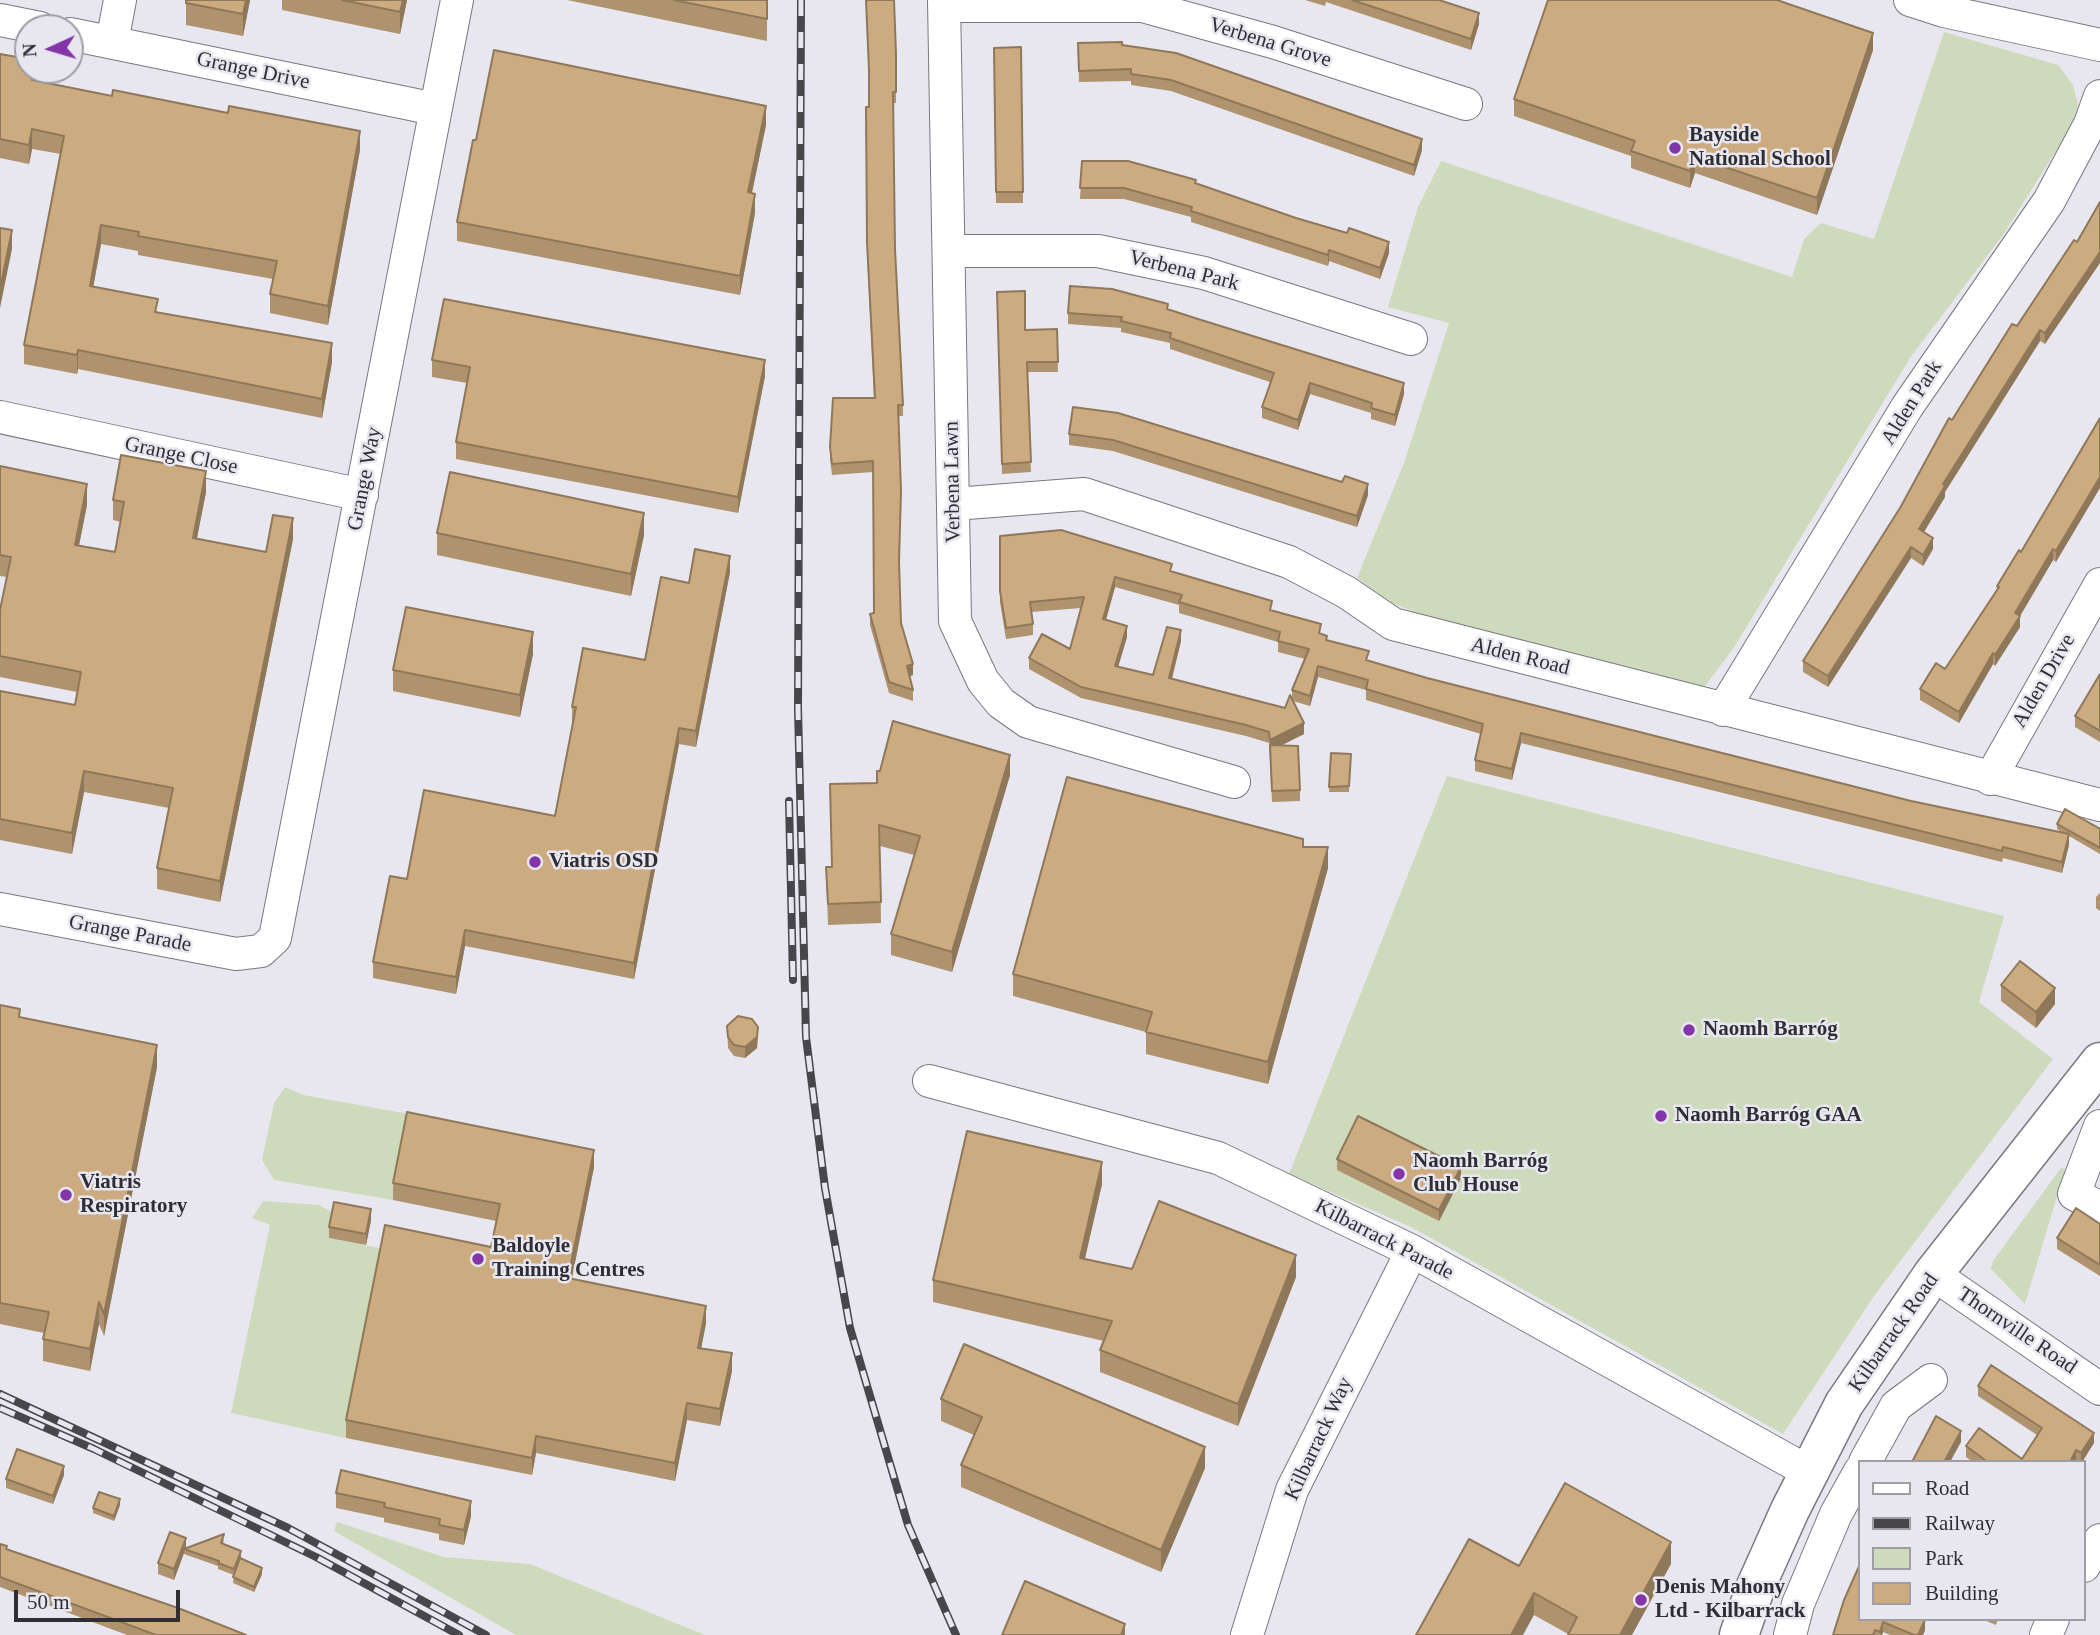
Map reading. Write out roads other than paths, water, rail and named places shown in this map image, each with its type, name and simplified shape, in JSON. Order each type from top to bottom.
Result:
[{"type":"main road","name":"Kilbarrack Road","points":[[1739,1635],[1756,1586],[1844,1404],[1934,1274],[2087,1105],[2100,1062]]},
{"type":"street","points":[[112,42],[120,0]]},
{"type":"street","name":"Grange Way","points":[[261,951],[275,938],[283,907],[457,0]]},
{"type":"street","points":[[1910,0],[1944,11],[2100,45]]},
{"type":"street","name":"Verbena Grove","points":[[944,3],[1143,6],[1273,43],[1465,104]]},
{"type":"street","name":"Verbena Lawn","points":[[944,3],[954,621],[983,681],[1001,703],[1028,722],[1234,782]]},
{"type":"street","name":"Grange Drive","points":[[84,37],[435,109]]},
{"type":"street","name":"Alden Park","points":[[1723,710],[1907,407],[2049,201],[2090,124],[2100,96]]},
{"type":"street","name":"Verbena Park","points":[[949,251],[1098,251],[1204,273],[1411,340]]},
{"type":"street","name":"Grange Close","points":[[0,417],[362,495]]},
{"type":"street","name":"Alden Road","points":[[954,504],[1027,496],[1084,494],[1289,562],[1346,592],[1393,624],[2100,805]]},
{"type":"street","name":"Alden Drive","points":[[1990,779],[2100,584]]},
{"type":"street","name":"Grange Parade","points":[[0,909],[236,954],[261,951]]},
{"type":"street","name":"Kilbarrack Parade","points":[[929,1080],[1218,1158],[1412,1251],[1809,1472]]},
{"type":"street","points":[[2100,1126],[2074,1194],[2100,1208]]},
{"type":"street","name":"Kilbarrack Way","points":[[1247,1635],[1292,1490],[1412,1251]]},
{"type":"street","name":"Thornville Road","points":[[1934,1274],[2100,1389]]},
{"type":"street","name":"Kilbarrack Road","points":[[1866,1460],[1896,1406],[1931,1380]]},
{"type":"street","points":[[1790,1635],[1798,1604],[1836,1514],[1858,1475]]},
{"type":"street","points":[[2086,1563],[2100,1540]]},
{"type":"railway","points":[[801,0],[798,708],[806,1037],[825,1188],[850,1328],[908,1525],[956,1635]]},
{"type":"railway","points":[[789,801],[793,980]]},
{"type":"railway","points":[[0,1394],[288,1528],[486,1635]]},
{"type":"railway","points":[[0,1408],[94,1449],[316,1557],[459,1635]]},
{"type":"place","name":"Bayside National School","points":[[1675,148]]},
{"type":"place","name":"Viatris OSD","points":[[535,862]]},
{"type":"place","name":"Naomh Barróg","points":[[1689,1030]]},
{"type":"place","name":"Naomh Barróg GAA","points":[[1661,1116]]},
{"type":"place","name":"Naomh Barróg Club House","points":[[1399,1174]]},
{"type":"place","name":"Viatris Respiratory","points":[[66,1195]]},
{"type":"place","name":"Baldoyle Training Centres","points":[[478,1259]]},
{"type":"place","name":"Denis Mahony Ltd - Kilbarrack","points":[[1641,1600]]}]
